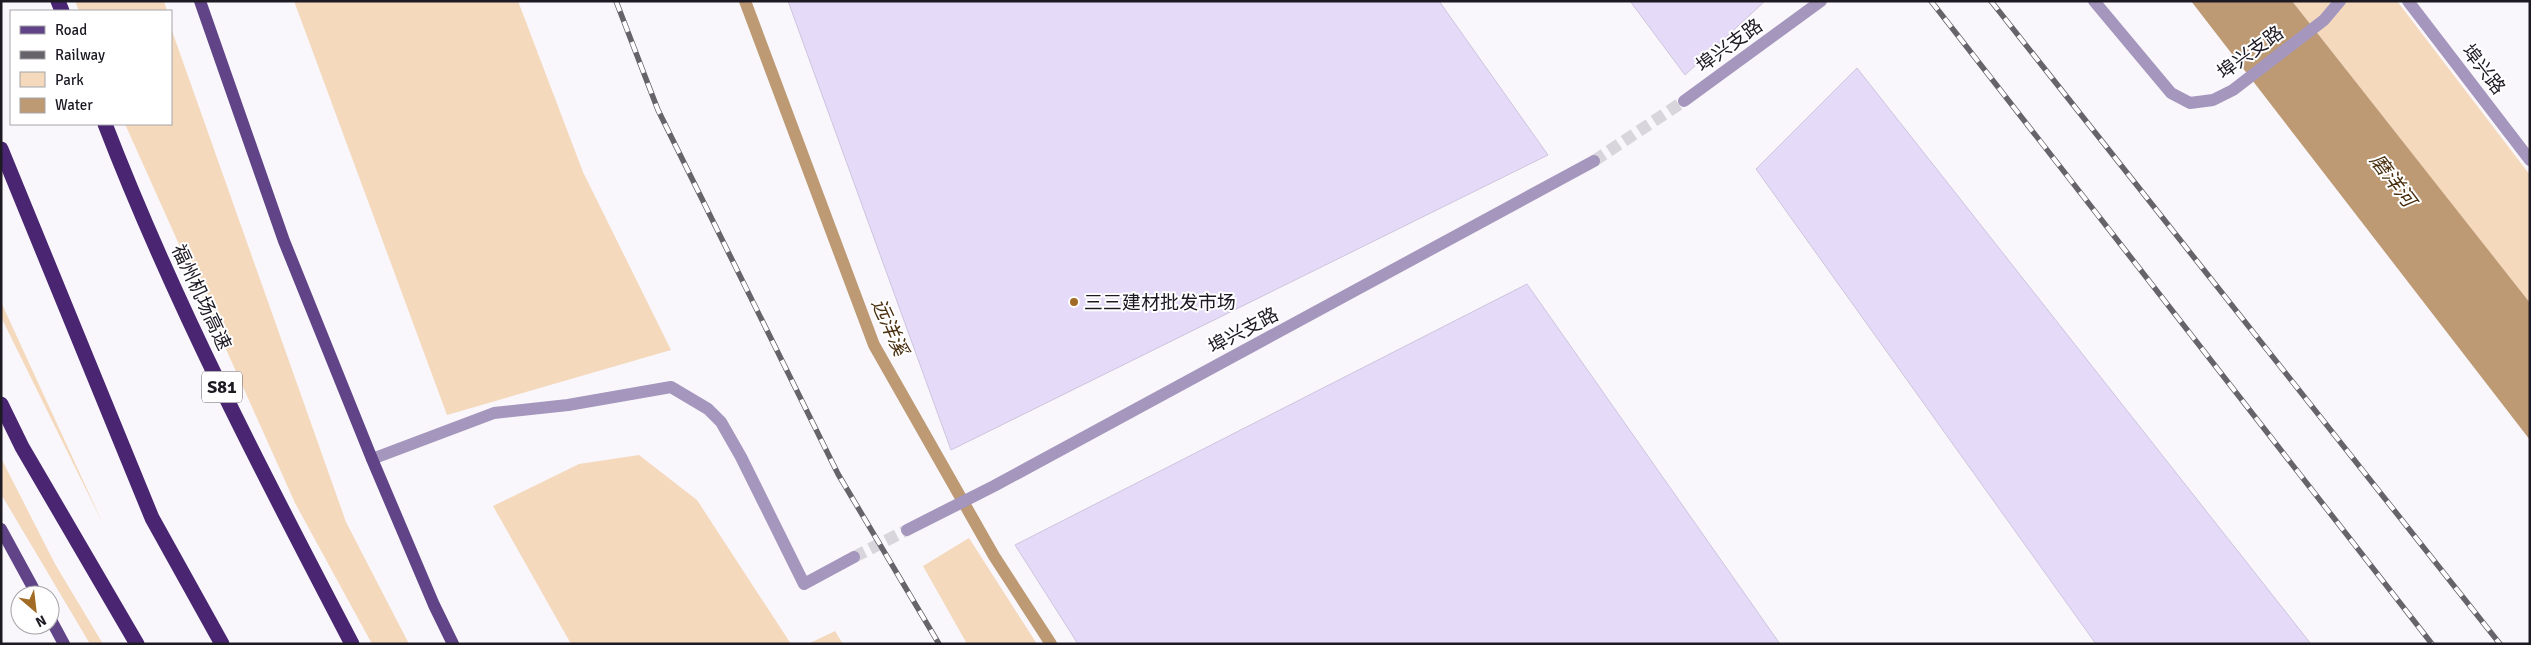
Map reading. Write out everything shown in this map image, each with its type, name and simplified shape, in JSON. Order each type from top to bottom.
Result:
[{"type":"highway","name":"福州机场高速","points":[[105,125],[134,198],[263,474],[352,644]]},
{"type":"highway","points":[[1,149],[152,518],[222,644]]},
{"type":"highway","points":[[1,404],[22,447],[137,644]]},
{"type":"main road","points":[[200,1],[284,241],[372,459],[434,606],[453,644]]},
{"type":"main road","points":[[1,529],[32,585]]},
{"type":"street","name":"埠兴支路","points":[[1684,101],[1821,1]]},
{"type":"street","name":"埠兴支路","points":[[2094,1],[2171,93],[2190,103],[2213,100],[2233,90],[2324,20],[2340,1]]},
{"type":"street","name":"埠兴路","points":[[2408,1],[2530,160]]},
{"type":"street","name":"埠兴支路","points":[[907,530],[994,486],[1594,162]]},
{"type":"street","points":[[372,459],[494,414],[568,406],[671,387],[701,404],[721,422],[741,457],[804,584],[854,557]]},
{"type":"green space","points":[[75,1],[164,1],[167,10],[79,10]]},
{"type":"green space","points":[[294,1],[518,1],[583,172],[671,350],[447,415]]},
{"type":"green space","points":[[2292,1],[2397,1],[2530,175],[2530,304]]},
{"type":"green space","points":[[172,31],[346,522],[409,644],[372,644],[295,503],[125,125],[172,125]]},
{"type":"green space","points":[[1,302],[104,526],[1,317]]},
{"type":"green space","points":[[639,455],[697,500],[791,644],[571,644],[493,506],[579,464]]},
{"type":"green space","points":[[1,458],[55,564],[103,644],[90,644],[60,593],[60,585],[55,585],[1,494]]},
{"type":"green space","points":[[969,538],[1037,644],[967,644],[923,566]]},
{"type":"green space","points":[[835,631],[843,644],[808,644]]},
{"type":"water","name":"磨洋河","points":[[2191,1],[2292,1],[2530,303],[2530,440]]},
{"type":"building","name":"三三建材批发市场","points":[[788,1],[1439,1],[1548,155],[951,450]]},
{"type":"building","points":[[1630,1],[1765,1],[1685,75]]},
{"type":"building","points":[[1857,68],[2311,644],[2096,644],[1756,169]]},
{"type":"building","points":[[1527,284],[1780,644],[1078,644],[1015,545]]},
{"type":"waterway","name":"远洋溪","points":[[745,1],[874,345],[994,556],[1051,644]]},
{"type":"tunnel","points":[[1594,161],[1684,101]]},
{"type":"tunnel","points":[[854,557],[907,530]]},
{"type":"railway","points":[[616,1],[658,110],[838,474],[939,644]]},
{"type":"railway","points":[[1931,1],[2432,644]]},
{"type":"railway","points":[[1991,1],[2500,644]]},
{"type":"place","name":"三三建材批发市场","points":[[1074,302]]}]
